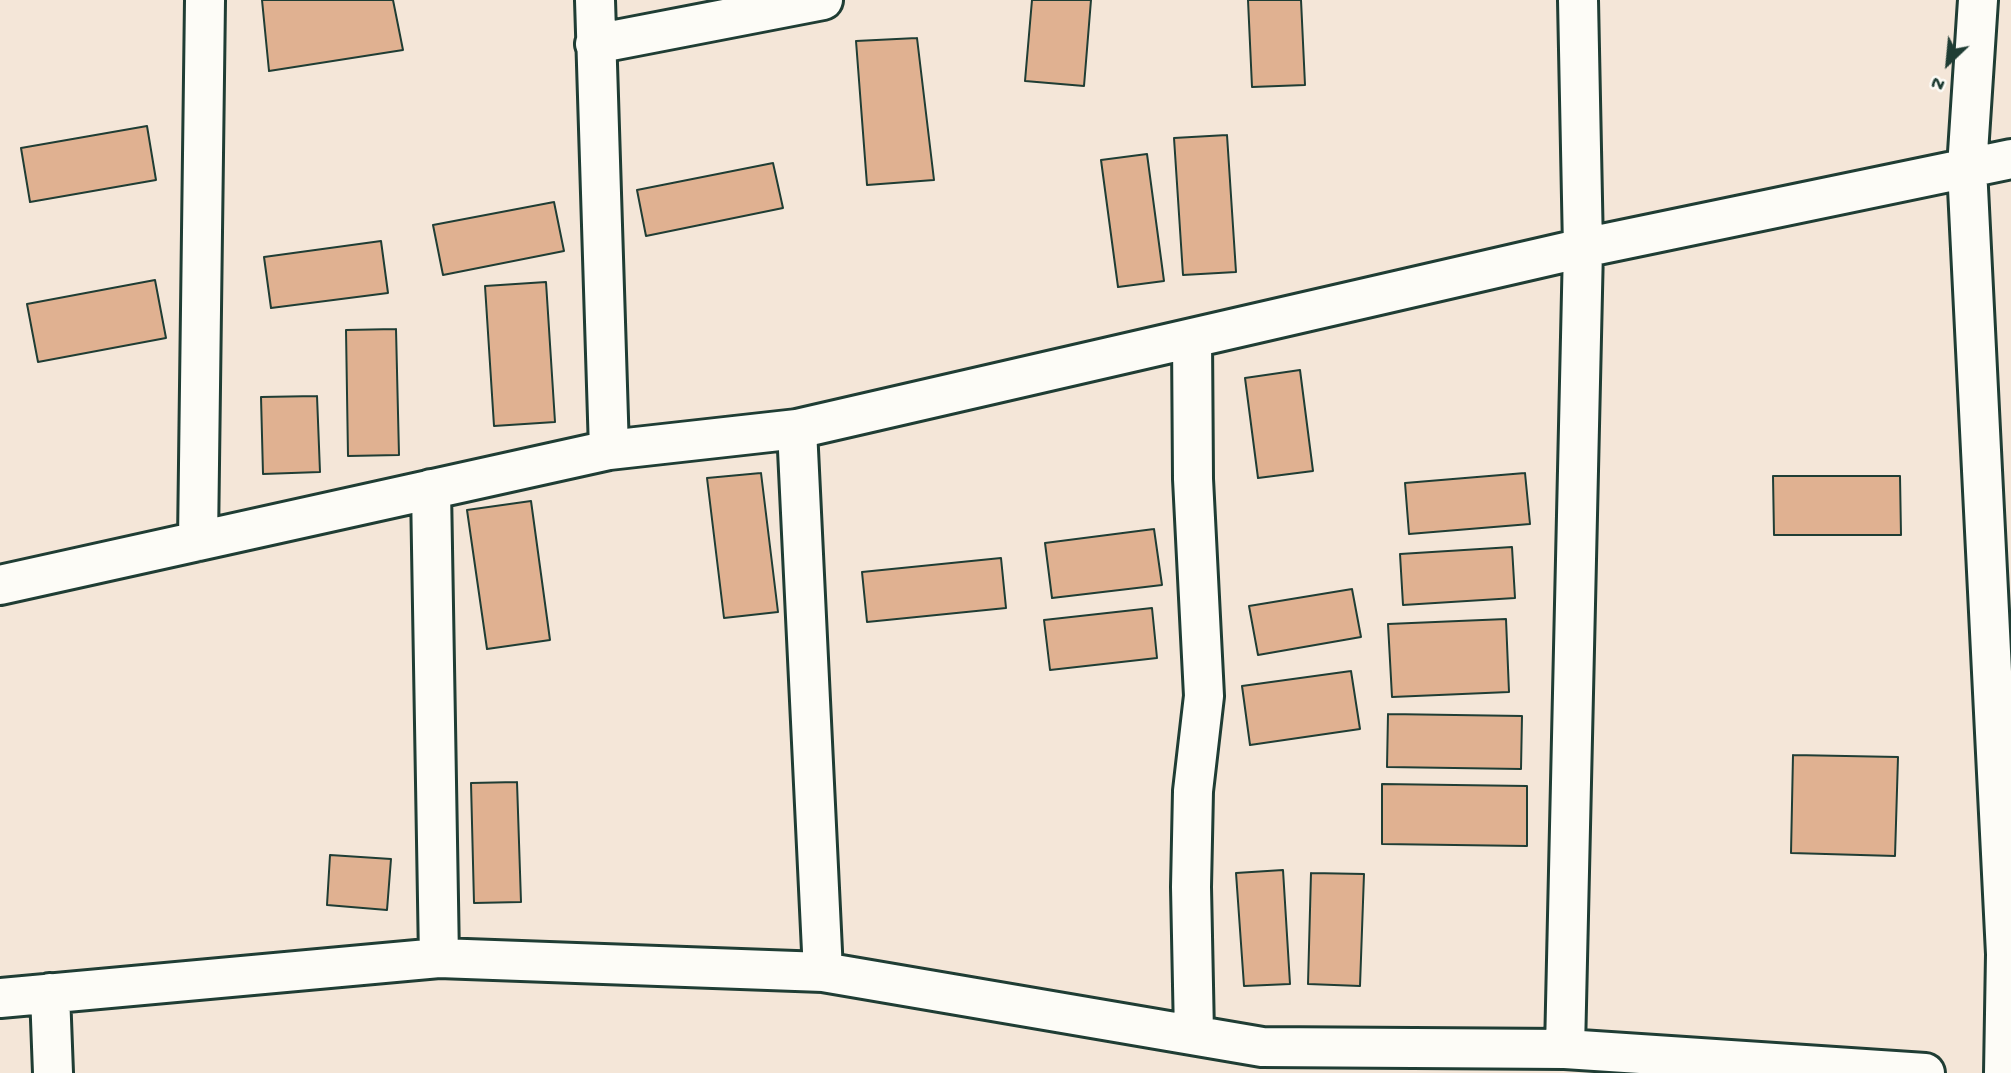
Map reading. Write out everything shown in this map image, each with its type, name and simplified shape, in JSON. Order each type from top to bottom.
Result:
[{"type":"street","points":[[198,541],[205,0]]},
{"type":"street","points":[[595,0],[609,450]]},
{"type":"street","points":[[596,44],[823,0]]},
{"type":"street","points":[[1565,1049],[1583,248],[1578,0]]},
{"type":"street","points":[[1978,0],[1967,168],[2008,953],[2004,1073]]},
{"type":"street","points":[[0,585],[609,450],[797,429],[1583,248],[2011,159]]},
{"type":"street","points":[[1192,338],[1193,479],[1204,696],[1193,792],[1191,887],[1194,1034]]},
{"type":"street","points":[[797,429],[823,972]]},
{"type":"street","points":[[431,489],[439,958]]},
{"type":"street","points":[[0,998],[439,958],[823,972],[1194,1034],[1261,1060],[1565,1049],[1924,1073]]},
{"type":"street","points":[[50,993],[53,1073]]},
{"type":"building","points":[[262,0],[393,0],[403,50],[269,71]]},
{"type":"building","points":[[1032,0],[1091,0],[1084,86],[1025,81]]},
{"type":"building","points":[[1248,0],[1301,0],[1305,85],[1252,87]]},
{"type":"building","points":[[917,38],[934,180],[867,185],[856,41]]},
{"type":"building","points":[[147,126],[156,180],[30,202],[21,148]]},
{"type":"building","points":[[1227,135],[1236,272],[1183,275],[1174,138]]},
{"type":"building","points":[[1147,154],[1164,281],[1118,287],[1101,160]]},
{"type":"building","points":[[773,163],[783,208],[646,236],[637,190]]},
{"type":"building","points":[[554,202],[564,251],[443,275],[433,225]]},
{"type":"building","points":[[381,241],[388,293],[271,308],[264,257]]},
{"type":"building","points":[[155,280],[166,338],[38,362],[27,304]]},
{"type":"building","points":[[546,282],[555,422],[494,426],[485,286]]},
{"type":"building","points":[[396,329],[399,455],[348,456],[346,330]]},
{"type":"building","points":[[1300,370],[1313,471],[1258,478],[1245,378]]},
{"type":"building","points":[[317,396],[320,472],[263,474],[261,397]]},
{"type":"building","points":[[761,473],[778,612],[724,618],[707,478]]},
{"type":"building","points":[[1525,473],[1530,524],[1409,534],[1405,483]]},
{"type":"building","points":[[1773,476],[1900,476],[1901,535],[1774,535]]},
{"type":"building","points":[[531,501],[550,640],[487,649],[467,510]]},
{"type":"building","points":[[1154,529],[1162,585],[1052,598],[1045,543]]},
{"type":"building","points":[[1512,547],[1515,598],[1403,605],[1400,554]]},
{"type":"building","points":[[1001,558],[1006,608],[867,622],[862,572]]},
{"type":"building","points":[[1352,589],[1361,637],[1258,655],[1249,606]]},
{"type":"building","points":[[1152,608],[1157,658],[1050,670],[1044,620]]},
{"type":"building","points":[[1506,619],[1509,692],[1392,697],[1388,624]]},
{"type":"building","points":[[1351,671],[1360,729],[1250,745],[1242,686]]},
{"type":"building","points":[[1388,714],[1522,716],[1521,769],[1387,767]]},
{"type":"building","points":[[1793,755],[1898,757],[1895,856],[1791,853]]},
{"type":"building","points":[[517,782],[521,902],[474,903],[471,783]]},
{"type":"building","points":[[1382,784],[1527,786],[1527,846],[1382,844]]},
{"type":"building","points":[[330,855],[391,859],[387,910],[327,905]]},
{"type":"building","points":[[1283,870],[1290,984],[1244,986],[1236,873]]},
{"type":"building","points":[[1311,873],[1364,874],[1360,986],[1308,984]]}]
